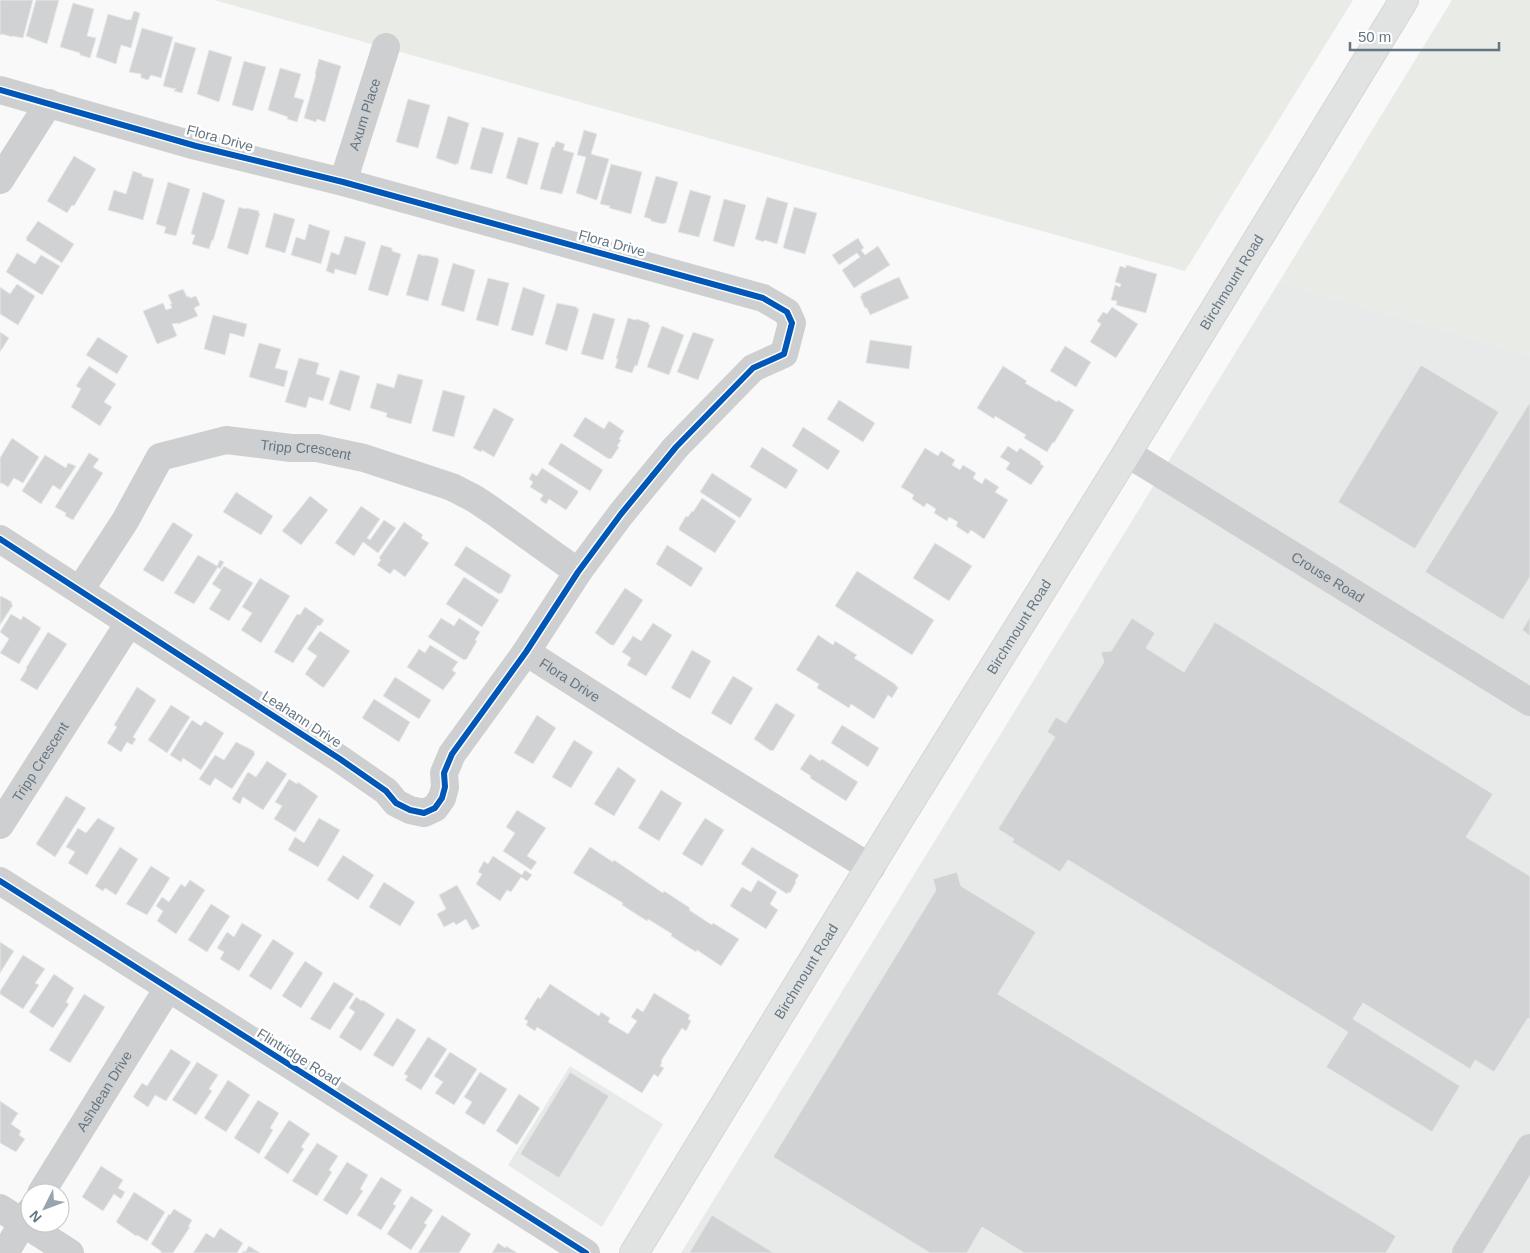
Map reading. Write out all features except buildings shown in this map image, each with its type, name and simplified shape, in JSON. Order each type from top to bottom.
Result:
[{"type":"main road","name":"Birchmount Road","points":[[634,1253],[1404,0]]},
{"type":"street","name":"Axum Place","points":[[343,182],[386,47]]},
{"type":"street","name":"Flora Drive","points":[[0,90],[196,146],[343,182],[763,298],[787,312],[792,323],[784,354],[753,368],[676,447],[621,514],[578,572],[526,652],[870,868]]},
{"type":"street","points":[[0,180],[50,103]]},
{"type":"street","name":"Tripp Crescent","points":[[80,590],[125,521],[160,457],[226,440],[291,448],[317,448],[364,458],[452,487],[493,511],[578,572]]},
{"type":"street","name":"Crouse Road","points":[[1127,453],[1530,702]]},
{"type":"street","name":"Leahann Drive","points":[[0,539],[340,758],[386,791],[396,803],[410,810],[424,813],[435,808],[442,798],[445,787],[444,772],[452,754],[526,652]]},
{"type":"street","name":"Tripp Crescent","points":[[0,825],[129,623]]},
{"type":"street","name":"Flintridge Road","points":[[0,881],[586,1253]]},
{"type":"street","name":"Ashdean Drive","points":[[47,1183],[168,988]]},
{"type":"street","points":[[1466,1253],[1530,1148]]},
{"type":"street","points":[[0,1208],[20,1215]]},
{"type":"street","points":[[5,1253],[20,1227]]},
{"type":"street","points":[[46,1233],[70,1253]]},
{"type":"shaded area","points":[[214,0],[1353,0],[1185,271]]},
{"type":"shaded area","points":[[1452,0],[1530,0],[1530,355],[1279,282]]},
{"type":"shaded area","points":[[1279,282],[1530,355],[1530,1253],[681,1253]]},
{"type":"shaded area","points":[[570,1066],[663,1124],[602,1227],[508,1165]]},
{"type":"cycle path","points":[[0,90],[196,146],[343,182],[763,298],[787,312],[792,323],[784,354],[753,368],[676,447],[621,514],[578,572],[526,652],[452,754],[444,773],[445,787],[442,798],[435,808],[424,813],[410,810],[396,803],[386,791],[340,759],[0,539]]},
{"type":"cycle path","points":[[0,881],[586,1253]]}]
